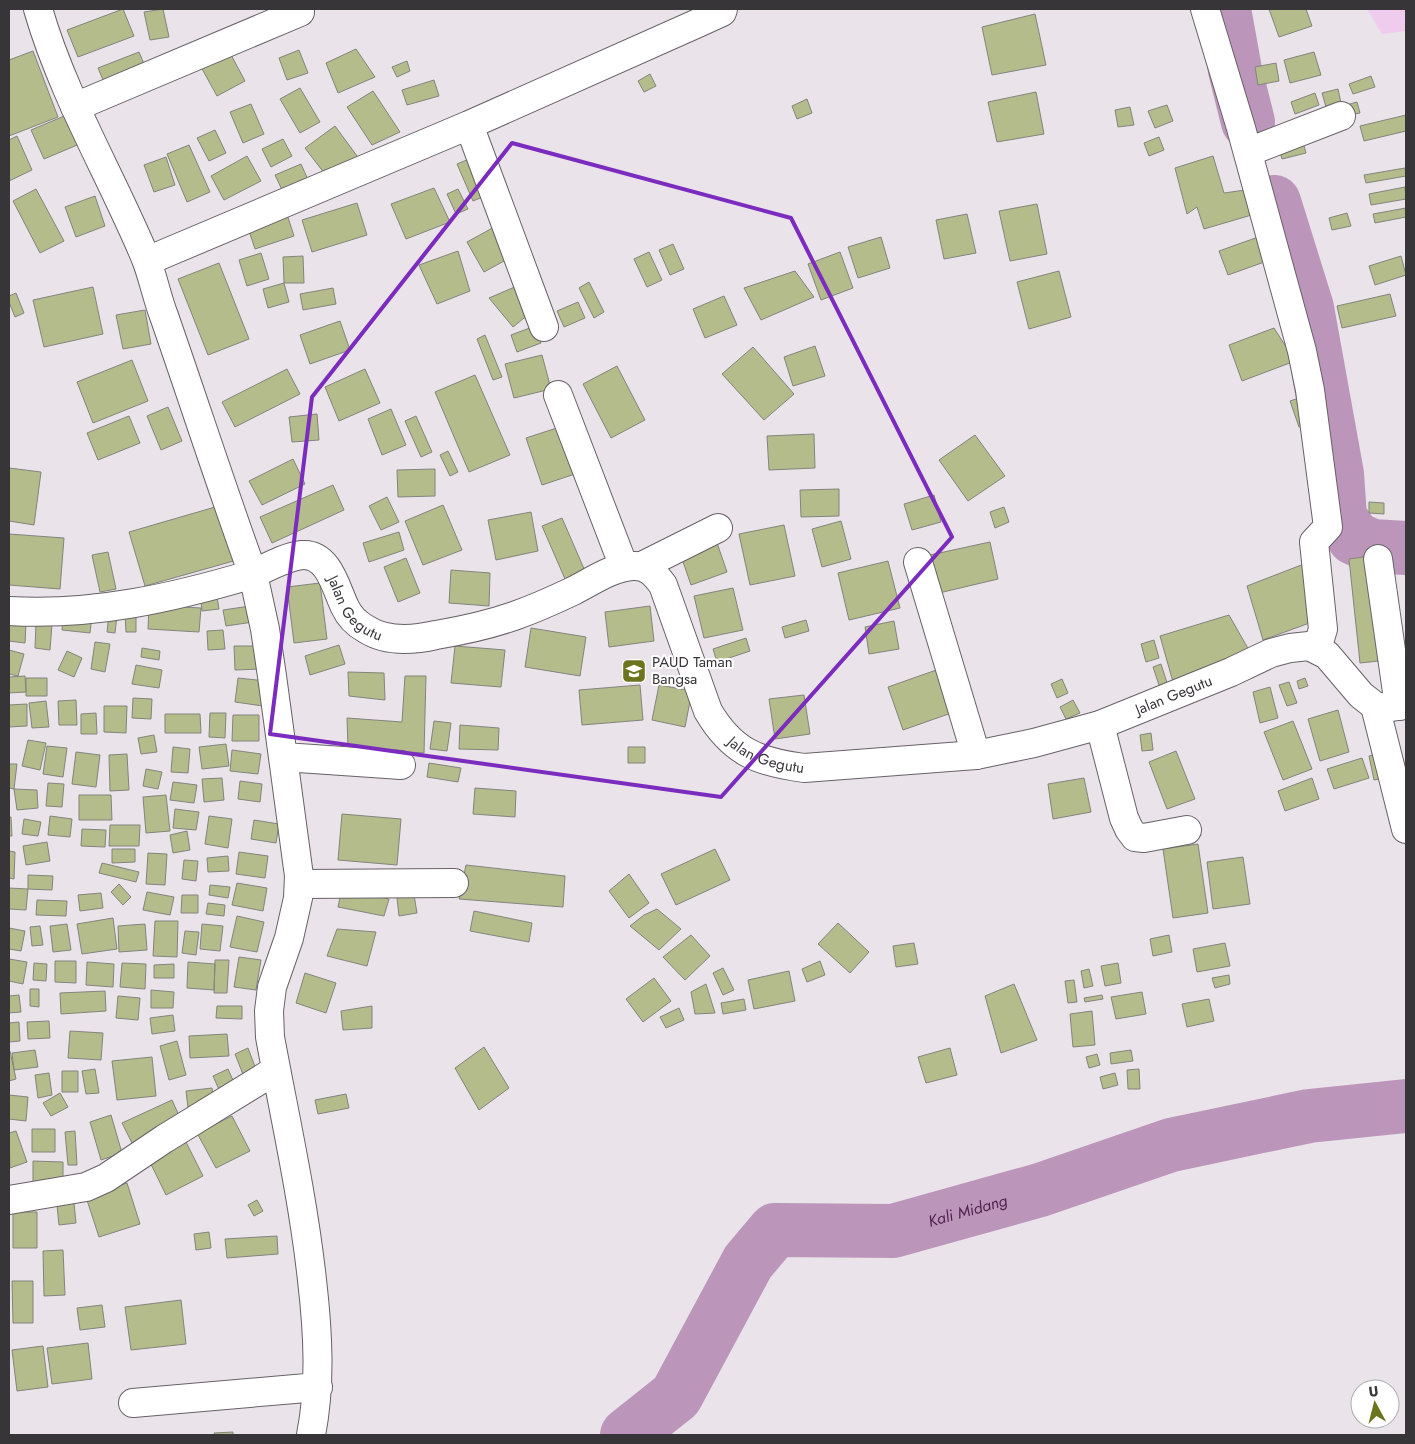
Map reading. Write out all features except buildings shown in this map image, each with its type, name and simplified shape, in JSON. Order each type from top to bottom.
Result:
[{"type":"street","points":[[38,9],[45,35],[76,107],[147,261],[158,300],[253,574],[265,629],[299,876],[298,898],[289,938],[272,988],[269,1011],[270,1037],[306,1226],[316,1319],[318,1387],[311,1435]]},
{"type":"street","points":[[147,261],[469,125],[698,23],[722,12],[723,9]]},
{"type":"street","points":[[1205,9],[1258,149],[1302,351],[1317,435],[1328,527],[1314,542],[1323,629],[1317,649],[1327,655],[1361,695],[1393,706]]},
{"type":"street","points":[[76,107],[300,12]]},
{"type":"street","points":[[1258,149],[1341,116]]},
{"type":"street","points":[[469,125],[544,327]]},
{"type":"street","points":[[558,395],[633,567],[718,528]]},
{"type":"street","name":"Jalan Gegutu","points":[[253,574],[284,559],[304,555],[316,558],[322,562],[329,572],[346,608],[357,623],[373,633],[391,638],[400,638],[435,636],[513,616],[633,567],[654,573],[663,585],[708,711],[719,729],[729,740],[746,753],[765,760],[804,768],[976,755],[1034,743],[1100,725],[1231,672],[1271,653],[1309,646],[1317,649]]},
{"type":"street","points":[[1378,559],[1406,829]]},
{"type":"street","points":[[918,562],[976,755]]},
{"type":"street","points":[[9,611],[57,612],[110,607],[199,590],[253,574]]},
{"type":"street","points":[[1100,725],[1124,818],[1135,837],[1144,838],[1187,830]]},
{"type":"street","points":[[284,757],[401,765]]},
{"type":"street","points":[[299,884],[454,883]]},
{"type":"street","points":[[9,1200],[86,1187],[106,1178],[164,1139],[276,1070]]},
{"type":"street","points":[[133,1403],[318,1387]]},
{"type":"highlighted area","points":[[512,143],[791,218],[952,537],[721,797],[270,734],[312,397]]},
{"type":"shaded area","points":[[1367,9],[1406,9],[1406,31],[1382,34]]},
{"type":"waterway","points":[[1224,9],[1235,70],[1248,122]]},
{"type":"waterway","points":[[1274,202],[1307,308],[1337,474],[1340,517],[1354,538],[1372,546],[1406,548]]},
{"type":"waterway","name":"Kali Midang","points":[[627,1435],[676,1396],[748,1262],[775,1230],[893,1231],[1040,1190],[1171,1145],[1309,1116],[1406,1106]]},
{"type":"place","name":"PAUD Taman Bangsa","points":[[634,671]]}]
